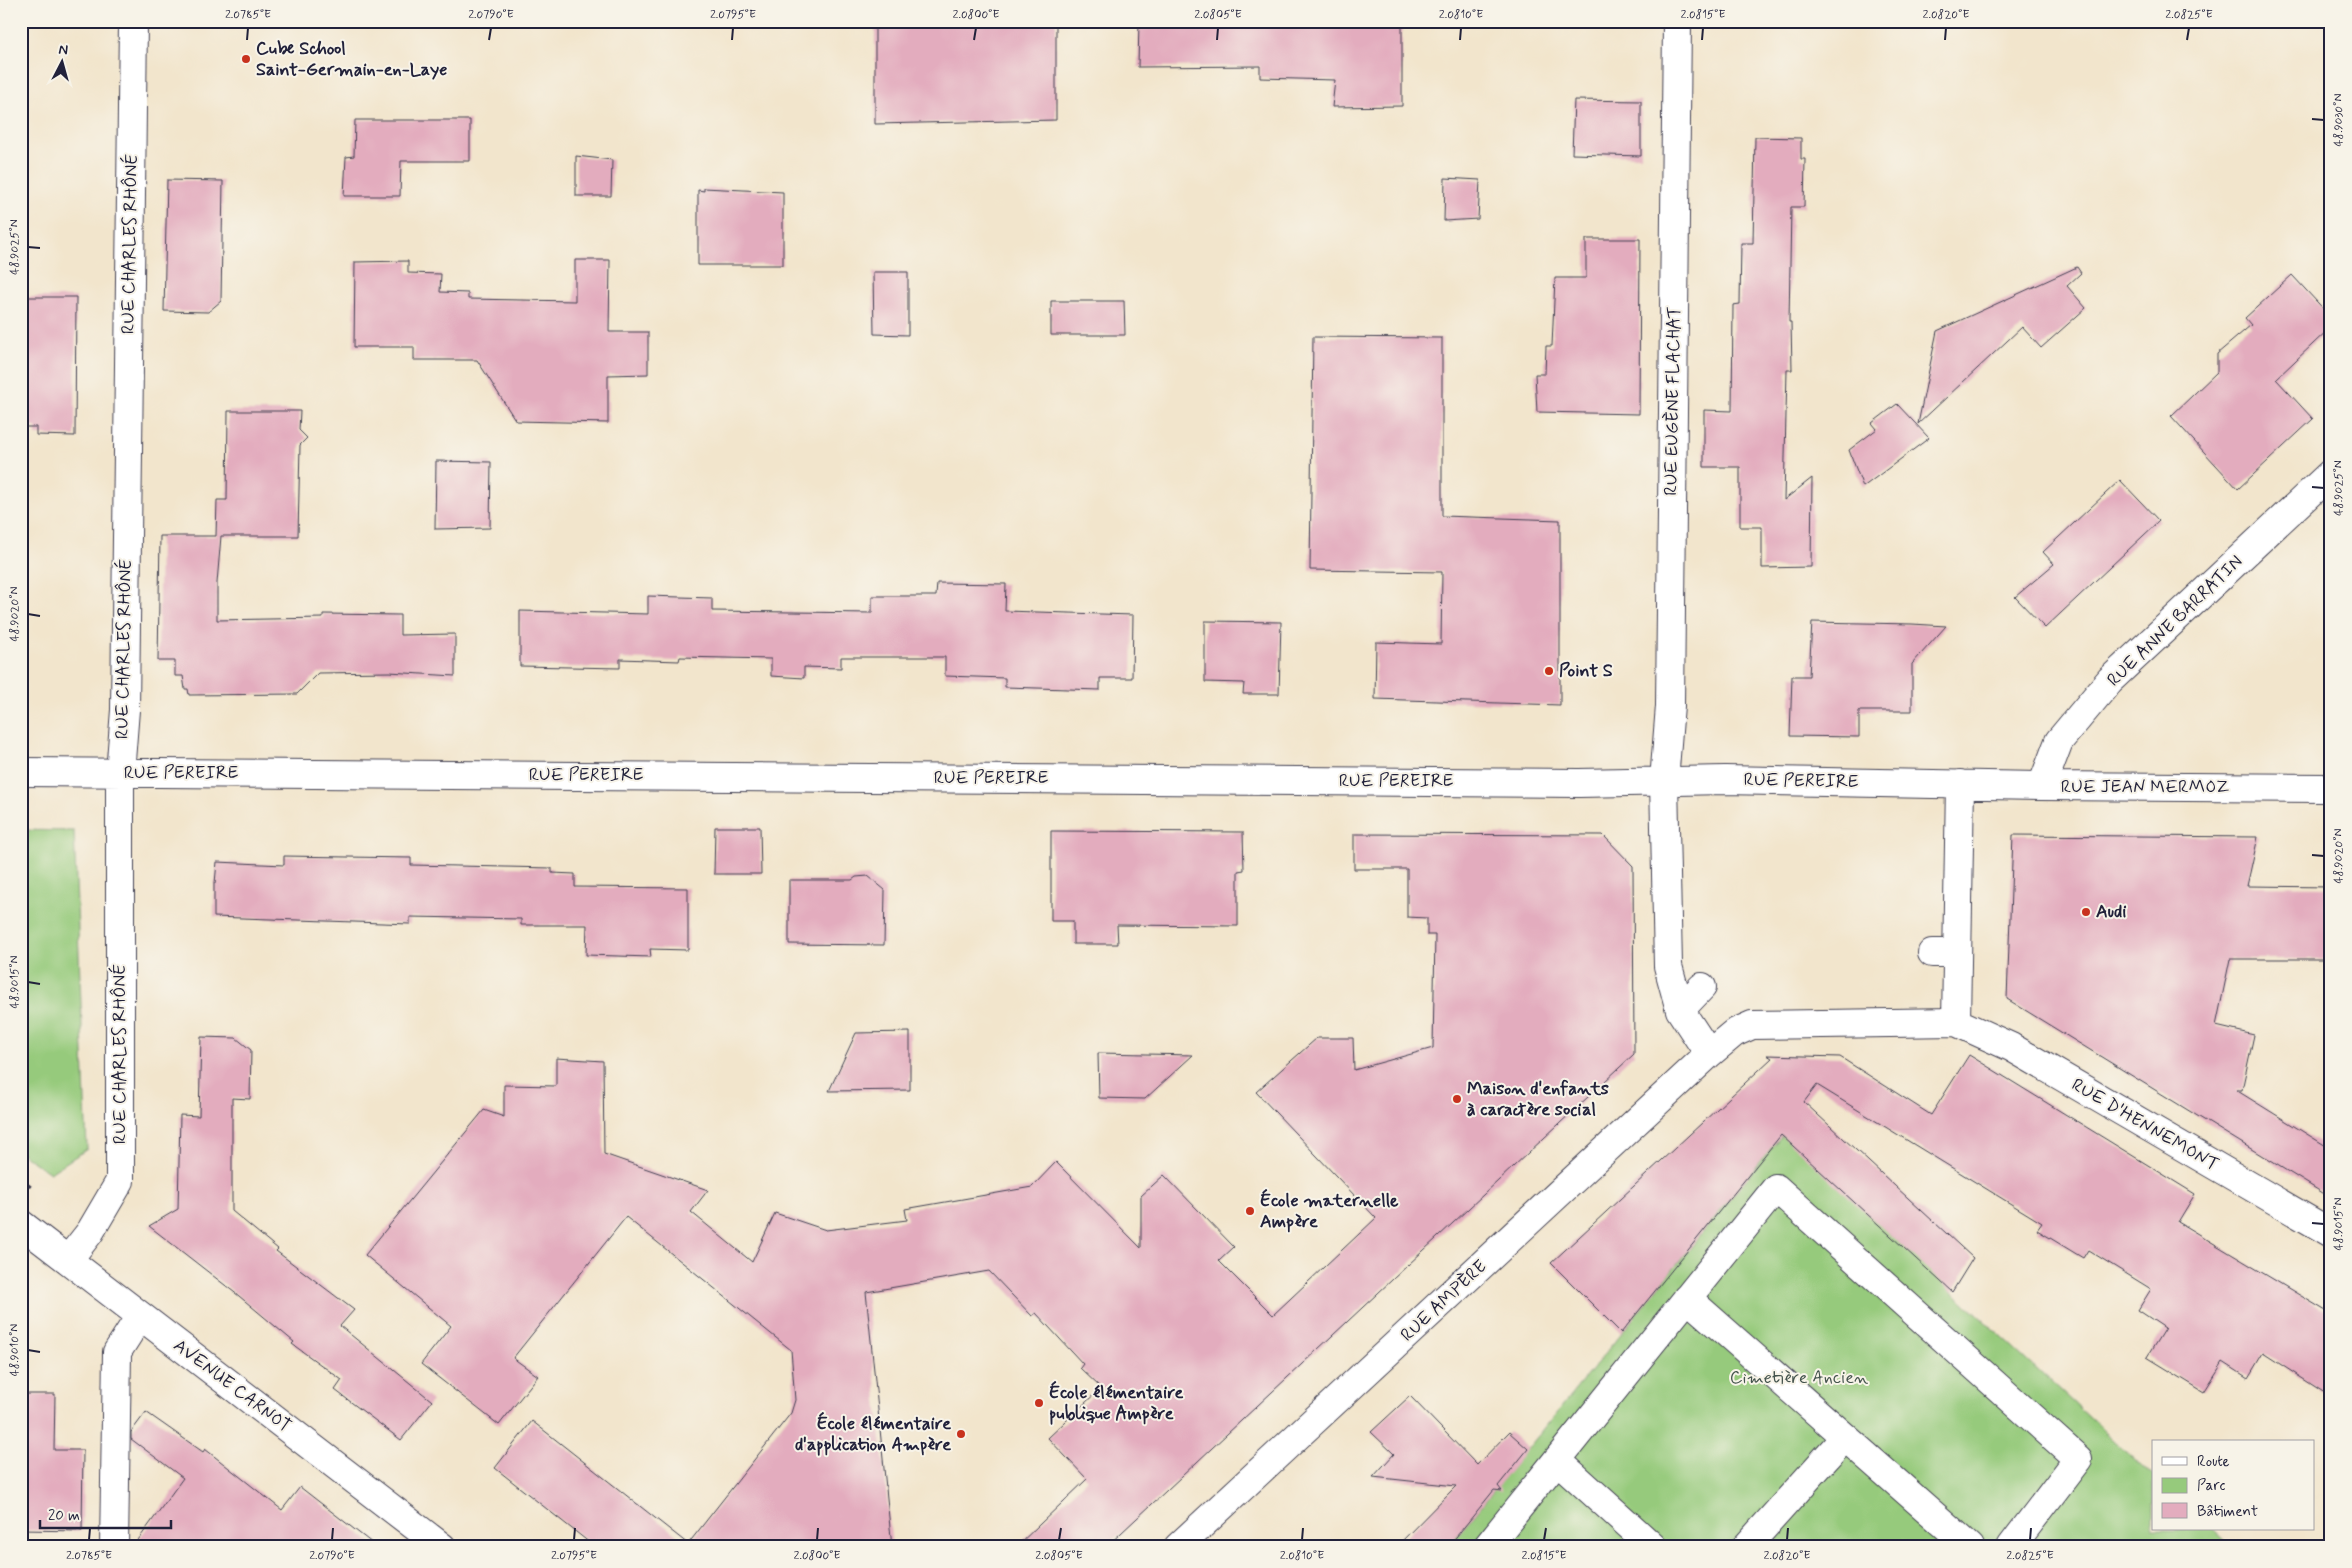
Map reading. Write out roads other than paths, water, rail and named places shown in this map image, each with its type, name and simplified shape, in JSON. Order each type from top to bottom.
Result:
[{"type":"street","name":"RUE CHARLES RHÔNÉ","points":[[68,1260],[90,1232],[120,1181],[120,773],[125,710],[133,21]]},
{"type":"street","name":"RUE EUGÈNE FLACHAT","points":[[1677,21],[1670,706],[1664,781],[1668,966],[1680,1010],[1709,1054]]},
{"type":"street","name":"RUE ANNE BARRATIN","points":[[2042,786],[2059,741],[2110,680],[2331,473]]},
{"type":"street","name":"RUE PEREIRE","points":[[21,772],[1960,784]]},
{"type":"street","name":"RUE JEAN MERMOZ","points":[[1960,784],[2331,788]]},
{"type":"street","points":[[1956,1022],[1945,953],[1960,784]]},
{"type":"street","points":[[1680,1010],[1702,987]]},
{"type":"street","name":"RUE AMPÈRE","points":[[1178,1547],[1709,1054],[1734,1033],[1752,1025],[1956,1022]]},
{"type":"street","name":"RUE D'HENNEMONT","points":[[1956,1022],[2011,1047],[2331,1233]]},
{"type":"street","points":[[1487,1547],[1776,1188],[2078,1459],[2011,1547]]},
{"type":"street","name":"AVENUE CARNOT","points":[[21,1224],[442,1547]]},
{"type":"street","points":[[1687,1298],[1970,1547]]},
{"type":"street","points":[[114,1547],[117,1352],[140,1316]]},
{"type":"street","points":[[1746,1547],[1846,1437]]},
{"type":"street","points":[[1557,1460],[1653,1547]]},
{"type":"place","name":"Cube School Saint-Germain-en-Laye","points":[[246,59]]},
{"type":"place","name":"Point S","points":[[1549,671]]},
{"type":"place","name":"Audi","points":[[2086,912]]},
{"type":"place","name":"Maison d'enfants à caractère social","points":[[1457,1099]]},
{"type":"place","name":"École maternelle Ampère","points":[[1250,1211]]},
{"type":"place","name":"École élémentaire publique Ampère","points":[[1039,1403]]},
{"type":"place","name":"École élémentaire d'application Ampère","points":[[961,1434]]},
{"type":"park label","name":"Cimetière Ancien","points":[[1799,1378]]}]
